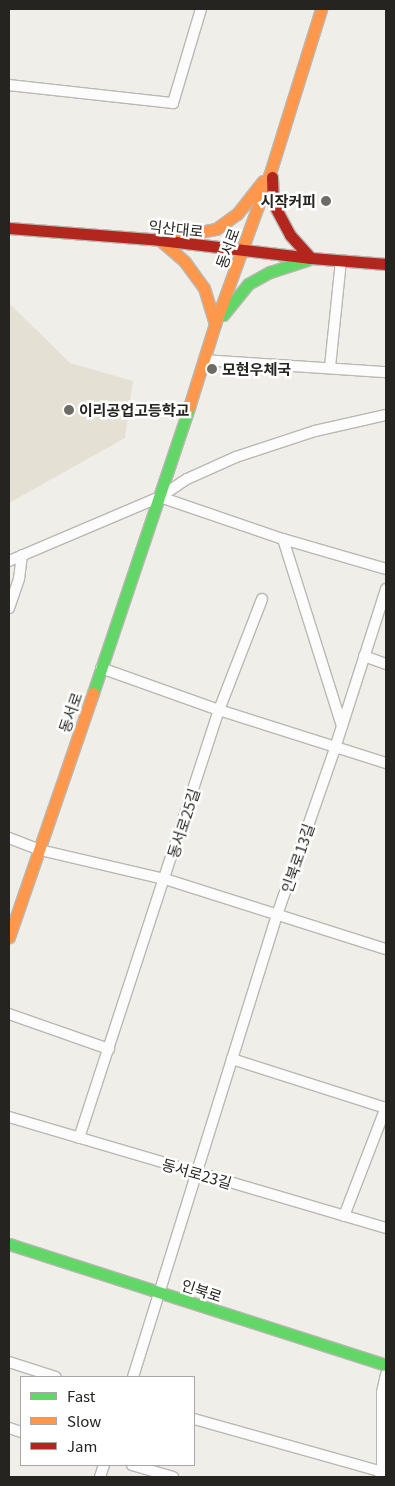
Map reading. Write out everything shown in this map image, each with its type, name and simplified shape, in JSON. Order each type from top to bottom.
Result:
[{"type":"street","points":[[9,85],[173,103],[201,9]]},
{"type":"street","name":"동서로","points":[[9,937],[160,497],[215,324],[271,170],[320,9]]},
{"type":"street","points":[[160,240],[216,229],[237,214],[271,170]]},
{"type":"street","points":[[215,324],[248,284],[270,272],[311,258],[290,235],[273,203],[271,170]]},
{"type":"street","name":"익산대로","points":[[9,228],[160,240],[311,258],[386,264]]},
{"type":"street","points":[[160,240],[185,262],[204,288],[215,324]]},
{"type":"street","points":[[330,367],[341,261]]},
{"type":"street","points":[[204,360],[386,372]]},
{"type":"street","points":[[9,561],[160,497],[187,479],[236,457],[315,431],[386,415]]},
{"type":"street","points":[[160,497],[283,539],[386,569]]},
{"type":"street","points":[[283,539],[342,726]]},
{"type":"street","points":[[9,608],[20,579],[22,555]]},
{"type":"street","name":"인북로13길","points":[[133,1376],[277,915],[335,748],[386,589]]},
{"type":"street","name":"동서로25길","points":[[79,1138],[219,710],[262,599]]},
{"type":"street","points":[[364,656],[386,664]]},
{"type":"street","points":[[101,668],[219,710],[386,763]]},
{"type":"street","points":[[9,838],[40,850],[165,879],[386,949]]},
{"type":"street","points":[[9,1014],[109,1049]]},
{"type":"street","points":[[232,1060],[386,1108],[344,1216]]},
{"type":"street","name":"동서로23길","points":[[9,1117],[386,1228]]},
{"type":"street","name":"인북로","points":[[9,1244],[386,1365]]},
{"type":"street","points":[[9,1362],[53,1376]]},
{"type":"street","points":[[195,1419],[382,1476],[382,1392],[386,1374]]},
{"type":"street","points":[[136,1466],[174,1477]]},
{"type":"shaded area","name":"이리공업고등학교","points":[[9,303],[70,363],[133,381],[125,438],[9,503]]},
{"type":"traffic: fast","points":[[223,315],[248,284],[270,272],[307,260]]},
{"type":"traffic: fast","points":[[93,693],[189,407]]},
{"type":"traffic: fast","points":[[9,1244],[386,1365]]},
{"type":"traffic: slow","points":[[189,407],[215,324],[271,170],[321,9]]},
{"type":"traffic: slow","points":[[174,237],[216,229],[237,214],[263,181]]},
{"type":"traffic: slow","points":[[160,240],[185,262],[204,288],[215,324]]},
{"type":"traffic: slow","points":[[9,937],[93,693]]},
{"type":"traffic: jam","points":[[272,177],[273,203],[290,235],[311,258]]},
{"type":"traffic: jam","points":[[9,228],[160,240],[311,258],[386,264]]},
{"type":"place","name":"시작커피","points":[[326,201]]},
{"type":"place","name":"모현우체국","points":[[212,369]]},
{"type":"place","name":"이리공업고등학교","points":[[69,410]]}]
